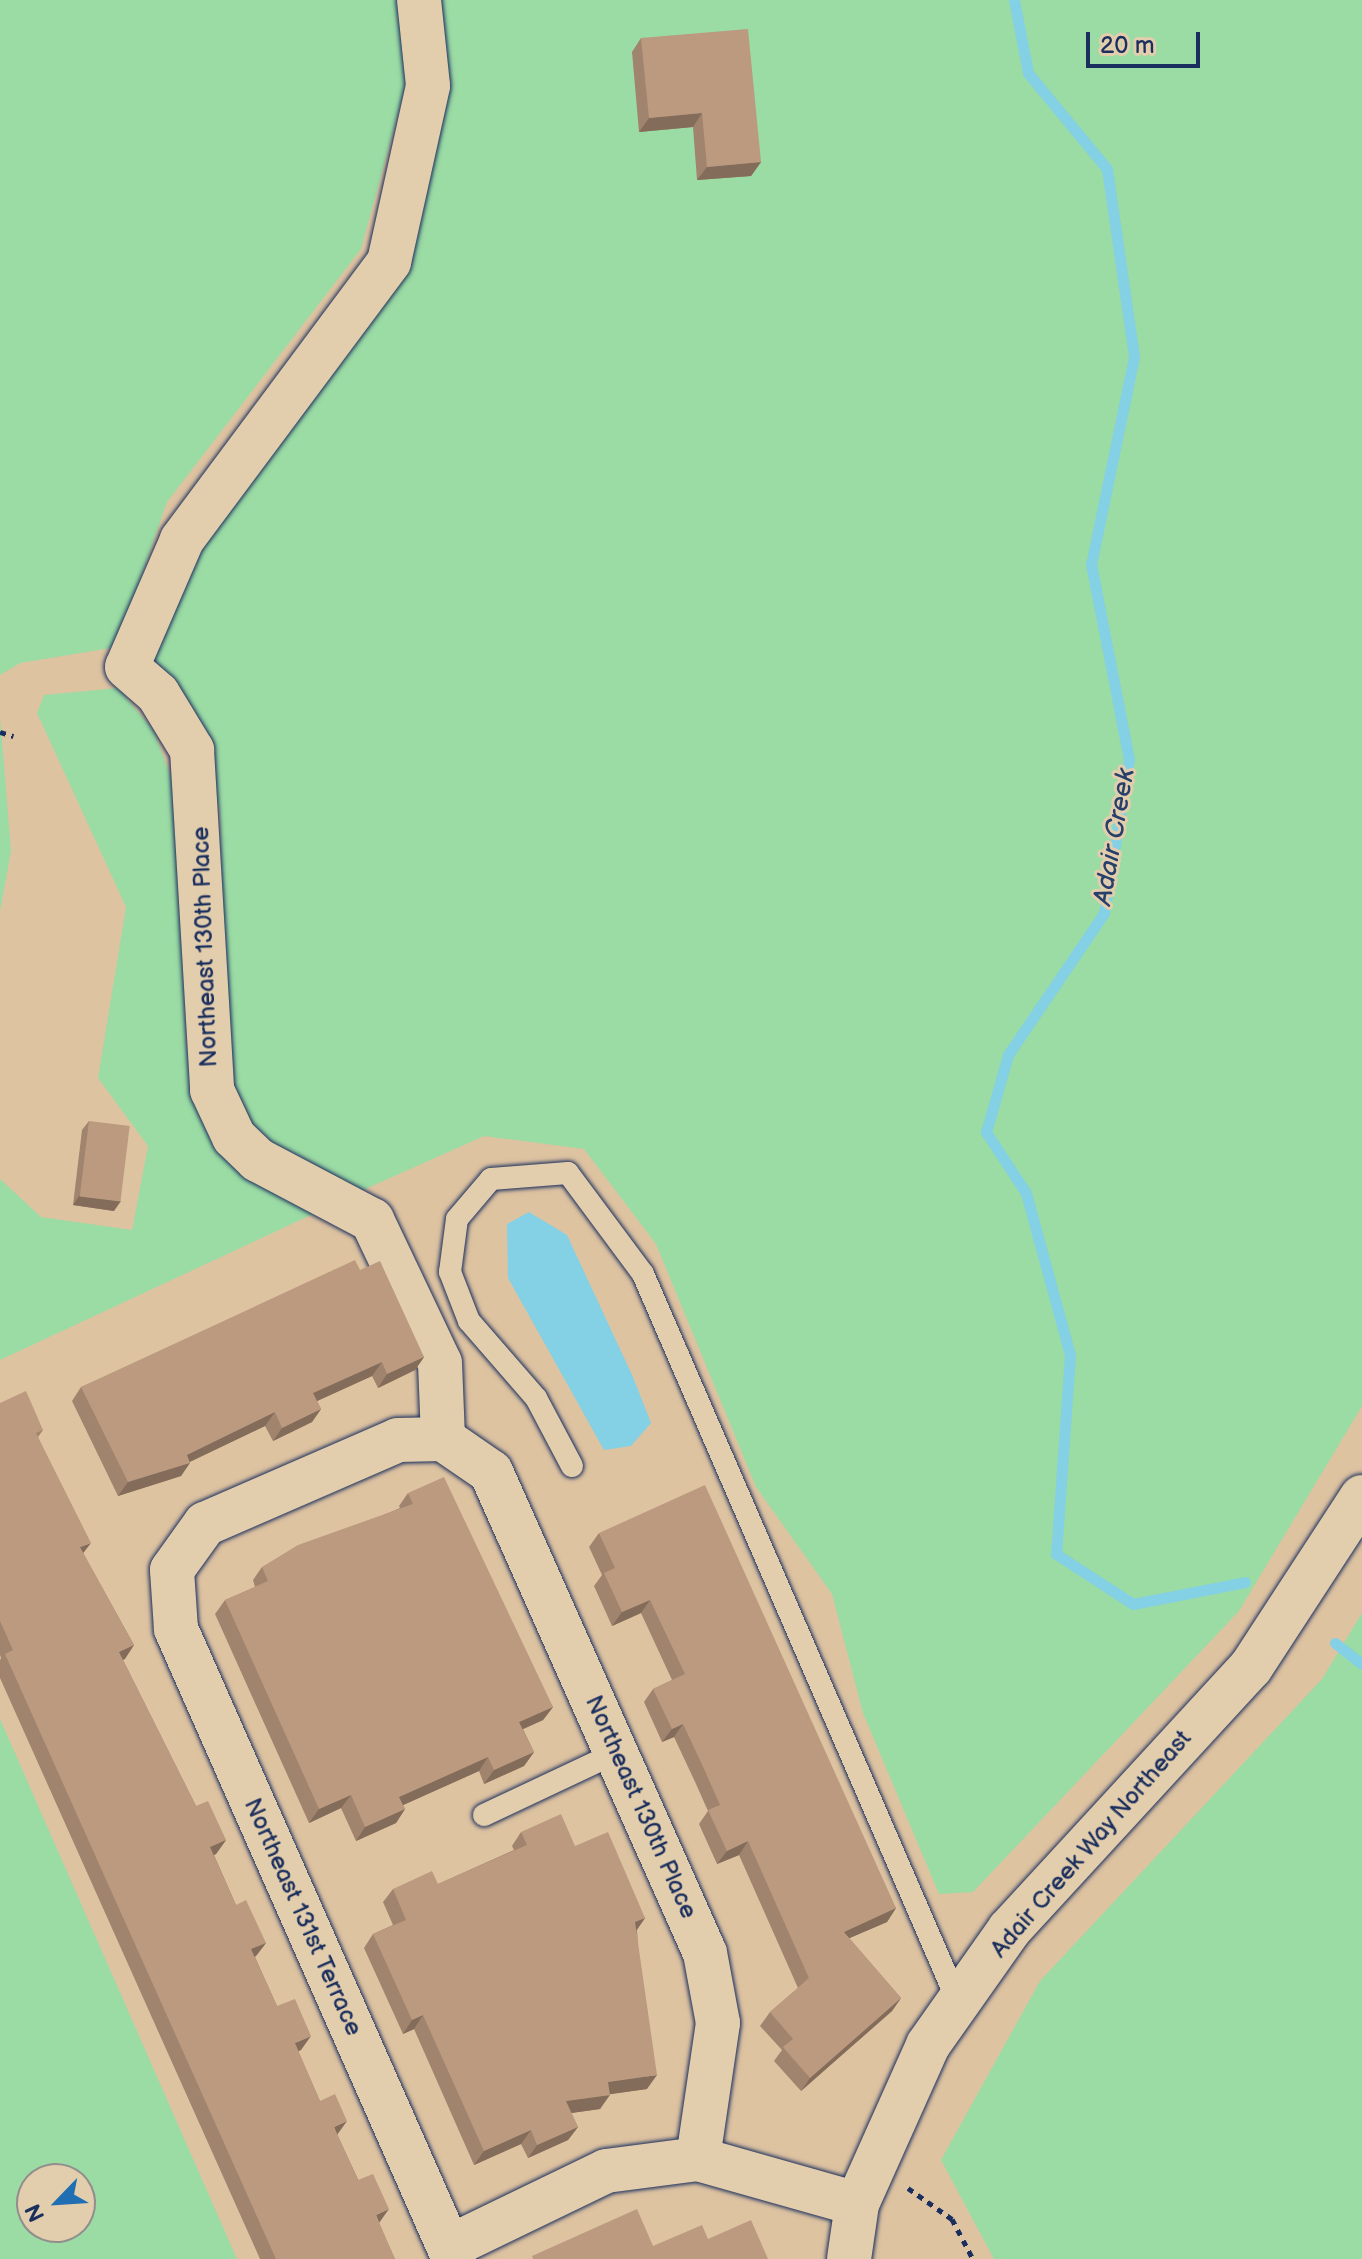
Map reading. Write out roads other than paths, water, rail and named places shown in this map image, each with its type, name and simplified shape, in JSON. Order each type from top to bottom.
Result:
[{"type":"street","name":"Northeast 130th Place","points":[[419,0],[428,86],[389,262],[182,540],[127,667],[158,694],[192,750],[212,1090],[234,1137],[258,1160],[372,1220],[440,1363],[443,1439],[491,1472],[705,1953],[718,2023],[698,2159]]},
{"type":"street","name":"Northeast 131st Terrace","points":[[443,1439],[398,1440],[205,1524],[172,1570],[176,1629],[452,2253]]},
{"type":"street","name":"Adair Creek Way Northeast","points":[[849,2259],[857,2204],[928,2045],[1009,1930],[1251,1667],[1362,1497]]},
{"type":"street","points":[[452,2253],[606,2171],[698,2159],[857,2204]]},
{"type":"lane","points":[[572,1466],[536,1398],[469,1321],[450,1272],[457,1219],[491,1179],[568,1173],[643,1274],[958,2002]]},
{"type":"lane","points":[[484,1815],[616,1753]]},
{"type":"water","points":[[529,1212],[567,1235],[633,1377],[651,1423],[631,1446],[604,1450],[508,1278],[507,1224]]},
{"type":"waterway","name":"Adair Creek","points":[[1014,0],[1028,73],[1107,169],[1134,357],[1091,564],[1129,759],[1104,913],[1008,1055],[986,1132],[1026,1193],[1070,1355],[1056,1554],[1133,1604],[1245,1582]]},
{"type":"waterway","name":"Adair Creek","points":[[1335,1643],[1362,1664]]}]
